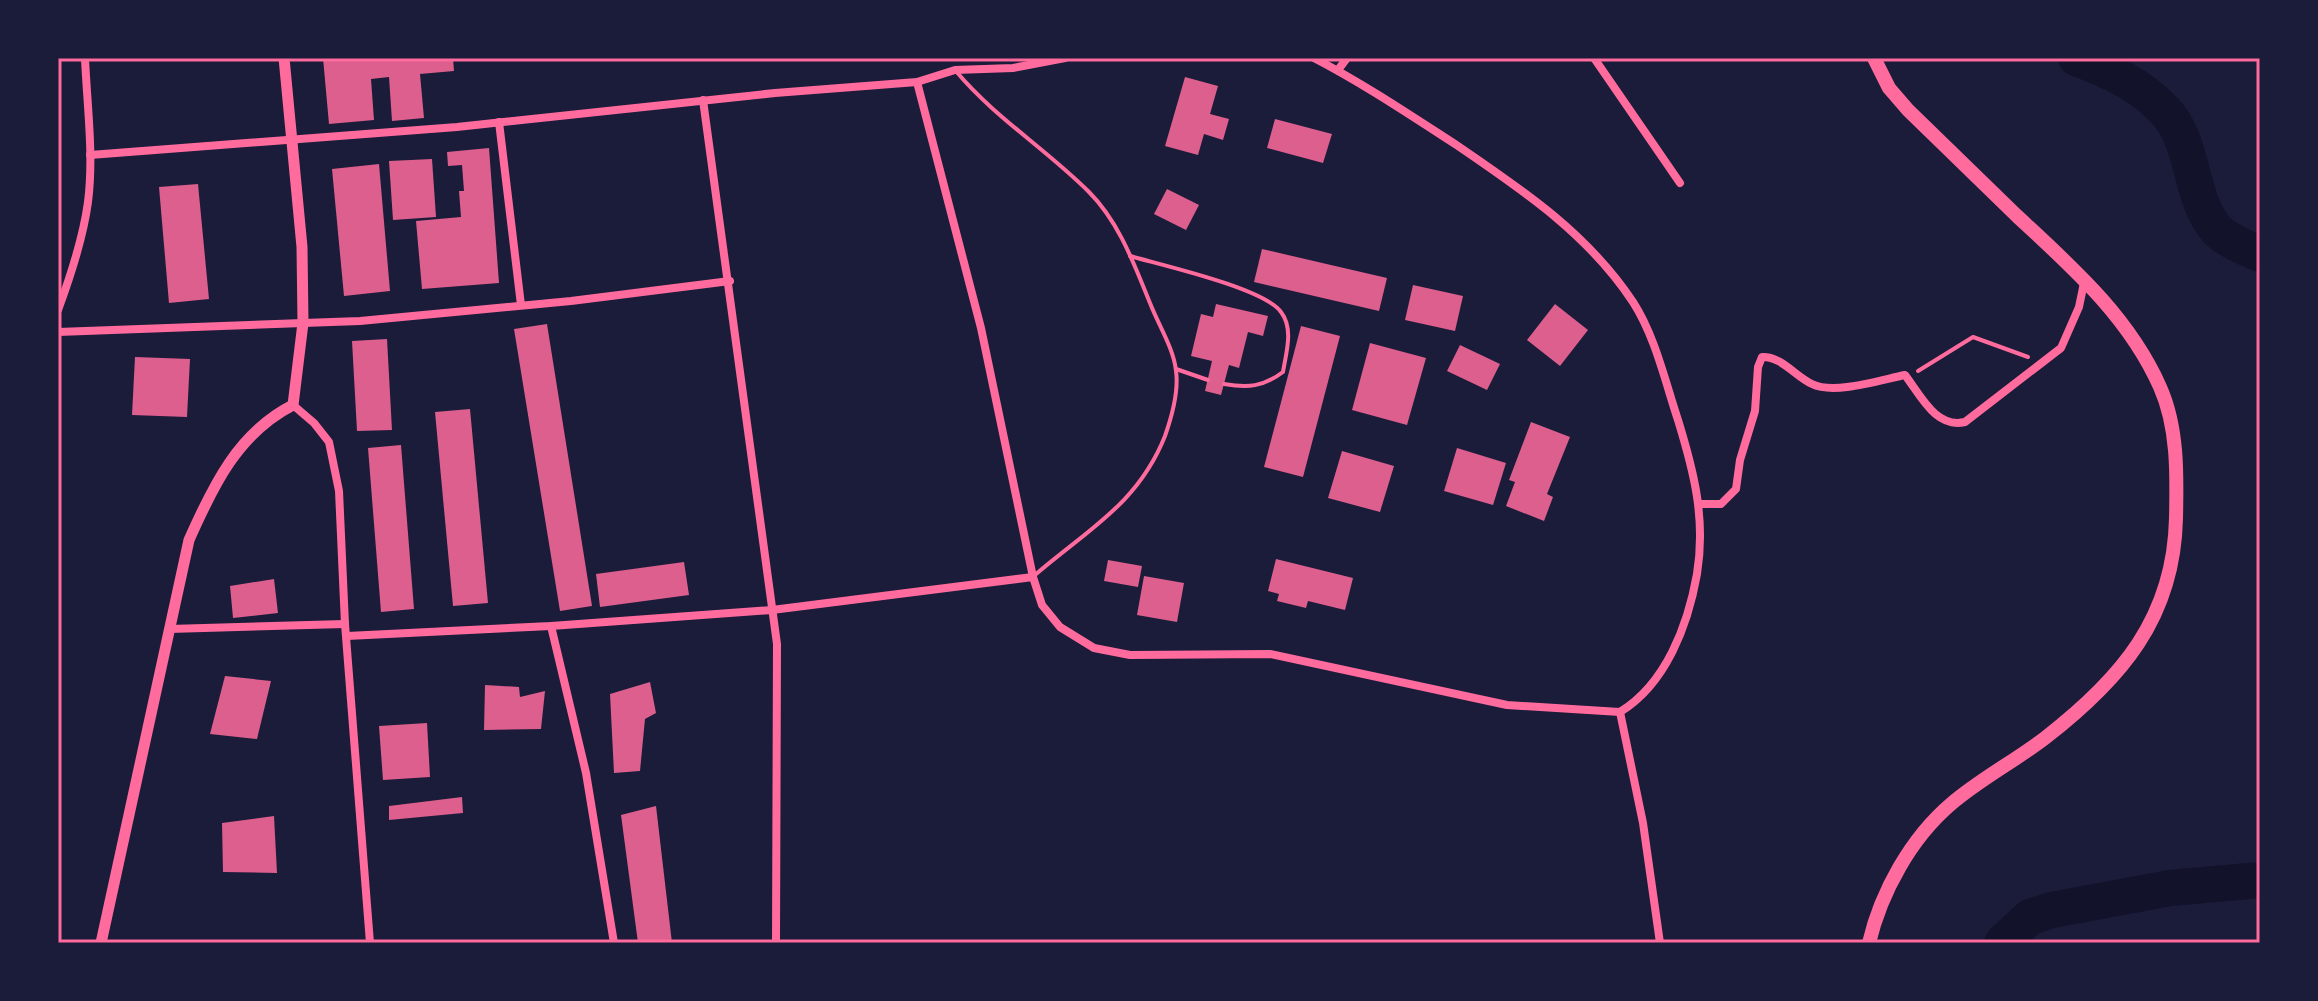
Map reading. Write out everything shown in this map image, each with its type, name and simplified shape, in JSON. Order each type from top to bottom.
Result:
[{"type":"highway","points":[[1869,943],[1892,881],[1919,838],[1950,805],[2045,738],[2129,662],[2157,616],[2176,533],[2176,461],[2171,418],[2160,387],[2134,341],[2085,278],[1908,110],[1889,88],[1874,58]]},
{"type":"street","points":[[58,310],[80,245],[88,200],[90,155],[85,58]]},
{"type":"street","points":[[284,58],[302,247],[303,323],[293,405]]},
{"type":"street","points":[[949,58],[955,70]]},
{"type":"street","points":[[90,155],[499,122],[703,100],[917,82],[955,70],[1013,68],[1065,58]]},
{"type":"street","points":[[917,82],[981,328],[1033,577],[1042,605],[1060,627],[1094,648],[1130,655],[1270,654],[1507,705],[1620,712],[1637,702],[1650,687],[1674,649],[1695,582],[1700,553],[1700,504],[1655,350],[1634,304],[1605,264],[1562,220],[1369,87],[1314,58]]},
{"type":"street","points":[[1338,70],[1347,58]]},
{"type":"street","points":[[1594,58],[1680,183]]},
{"type":"street","points":[[703,100],[730,281],[779,667],[776,943]]},
{"type":"street","points":[[499,122],[521,305]]},
{"type":"street","points":[[1700,504],[1721,504],[1736,489],[1740,460],[1755,411],[1758,367],[1762,357],[1778,361],[1812,384],[1825,388],[1844,388],[1905,375],[1945,423],[1953,425],[1965,422],[2061,348],[2069,335],[2085,278]]},
{"type":"street","points":[[58,332],[303,323],[521,305],[730,281]]},
{"type":"street","points":[[293,405],[314,423],[329,442],[339,491],[345,624],[370,943]]},
{"type":"street","points":[[101,943],[189,540],[207,499],[238,448],[269,417],[293,405]]},
{"type":"street","points":[[347,636],[551,626],[772,610],[1033,577]]},
{"type":"street","points":[[169,629],[345,624]]},
{"type":"street","points":[[551,626],[586,773],[614,943]]},
{"type":"street","points":[[1620,712],[1643,823],[1660,943]]},
{"type":"lane","points":[[955,70],[980,100],[1042,147],[1093,195],[1118,230],[1176,369],[1171,419],[1154,464],[1133,494],[1033,577]]},
{"type":"lane","points":[[1130,256],[1242,290],[1280,309],[1288,326],[1283,372],[1268,383],[1249,388],[1224,384]]},
{"type":"lane","points":[[1176,369],[1208,380]]},
{"type":"path","points":[[1905,375],[1934,363],[1973,337],[2042,362]]},
{"type":"building","points":[[323,58],[453,58],[454,71],[420,74],[424,118],[392,121],[389,77],[371,79],[374,120],[329,124]]},
{"type":"building","points":[[1185,77],[1218,86],[1210,114],[1229,119],[1223,140],[1204,134],[1198,155],[1165,146]]},
{"type":"building","points":[[1275,119],[1332,134],[1323,163],[1267,148]]},
{"type":"building","points":[[489,148],[499,283],[422,289],[416,221],[461,217],[459,191],[464,191],[462,165],[448,166],[447,152]]},
{"type":"building","points":[[432,159],[436,217],[393,220],[389,161]]},
{"type":"building","points":[[379,164],[390,291],[344,296],[332,169]]},
{"type":"building","points":[[198,184],[209,299],[169,303],[159,187]]},
{"type":"building","points":[[1167,189],[1199,205],[1186,230],[1154,214]]},
{"type":"building","points":[[1262,249],[1387,278],[1379,311],[1254,282]]},
{"type":"building","points":[[1413,285],[1463,296],[1455,331],[1405,320]]},
{"type":"building","points":[[1216,304],[1268,316],[1263,336],[1248,332],[1239,368],[1229,365],[1221,395],[1205,391],[1212,361],[1191,356],[1201,314],[1213,317]]},
{"type":"building","points":[[1555,304],[1588,330],[1560,366],[1527,340]]},
{"type":"building","points":[[547,324],[592,606],[560,611],[514,329]]},
{"type":"building","points":[[1301,326],[1340,336],[1303,477],[1264,467]]},
{"type":"building","points":[[387,339],[392,430],[357,431],[352,341]]},
{"type":"building","points":[[1370,343],[1426,358],[1407,425],[1352,410]]},
{"type":"building","points":[[1460,345],[1500,364],[1487,390],[1447,371]]},
{"type":"building","points":[[135,357],[190,359],[187,417],[132,415]]},
{"type":"building","points":[[470,409],[488,603],[453,606],[435,412]]},
{"type":"building","points":[[1531,422],[1570,437],[1547,494],[1553,497],[1544,521],[1506,506],[1515,482],[1509,480]]},
{"type":"building","points":[[401,445],[414,609],[381,612],[368,448]]},
{"type":"building","points":[[1457,448],[1506,463],[1493,505],[1444,491]]},
{"type":"building","points":[[1342,451],[1394,466],[1380,512],[1328,498]]},
{"type":"building","points":[[1276,559],[1353,578],[1345,610],[1308,601],[1306,608],[1277,601],[1279,594],[1268,591]]},
{"type":"building","points":[[1108,560],[1142,566],[1138,587],[1104,581]]},
{"type":"building","points":[[684,562],[689,595],[600,607],[596,574]]},
{"type":"building","points":[[1144,576],[1184,583],[1177,622],[1137,615]]},
{"type":"building","points":[[274,579],[278,613],[233,618],[230,586]]},
{"type":"building","points":[[225,676],[271,681],[257,739],[210,734]]},
{"type":"building","points":[[650,682],[656,713],[645,719],[640,771],[614,773],[610,694]]},
{"type":"building","points":[[485,685],[519,687],[520,697],[545,691],[541,729],[484,730]]},
{"type":"building","points":[[427,723],[430,777],[383,780],[379,726]]},
{"type":"building","points":[[462,797],[463,813],[389,820],[389,806]]},
{"type":"building","points":[[656,806],[672,943],[638,943],[621,815]]},
{"type":"building","points":[[274,816],[277,873],[223,872],[222,823]]},
{"type":"waterway","points":[[2076,58],[2124,79],[2146,93],[2165,111],[2182,139],[2208,217],[2226,238],[2260,254]]},
{"type":"waterway","points":[[2002,943],[2030,917],[2052,910],[2170,888],[2260,880]]}]
